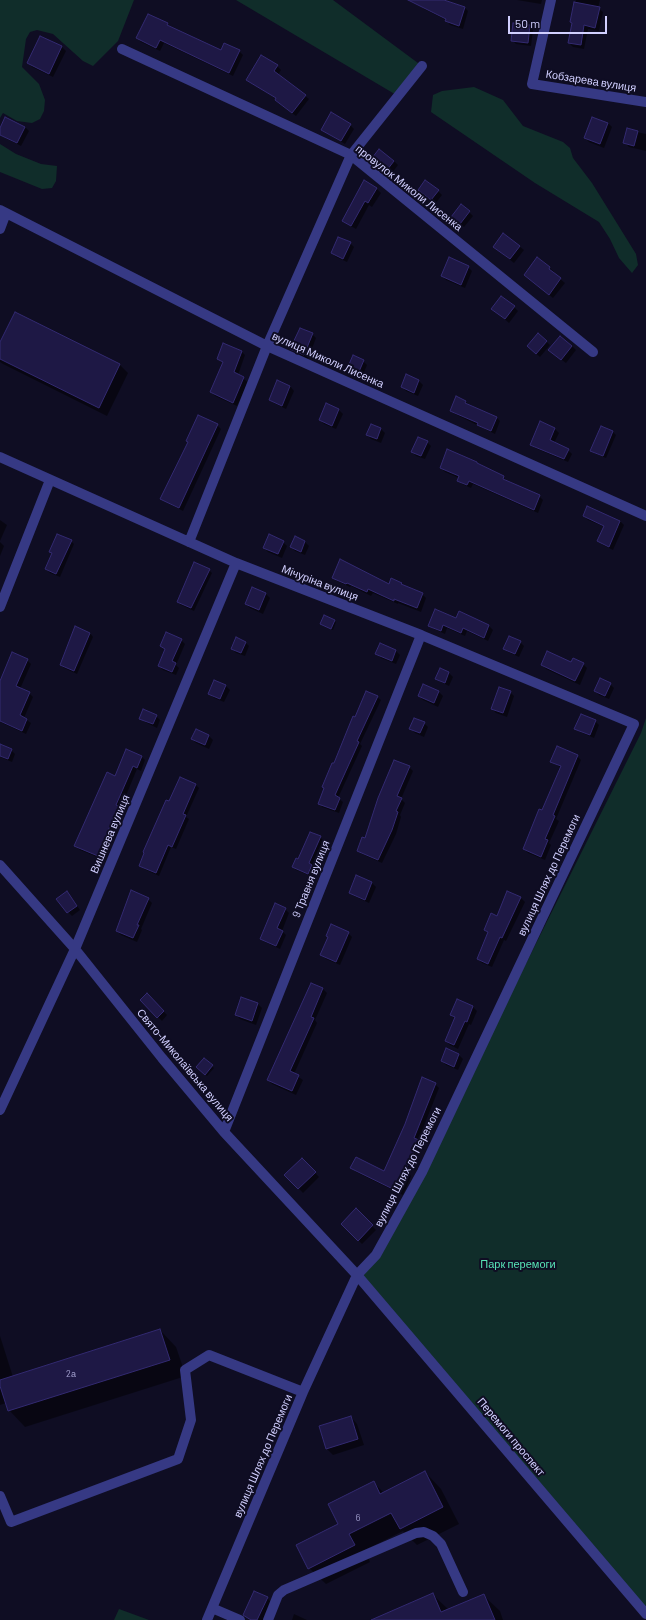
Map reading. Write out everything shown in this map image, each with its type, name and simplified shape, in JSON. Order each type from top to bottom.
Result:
[{"type":"street","name":"Кобзарева вулиця","points":[[551,0],[532,84],[646,102]]},
{"type":"street","name":"провулок Миколи Лисенка","points":[[122,49],[351,155],[593,352]]},
{"type":"street","points":[[189,542],[267,346],[351,155],[422,66]]},
{"type":"street","points":[[0,229],[3,211]]},
{"type":"street","name":"вулиця Миколи Лисенка","points":[[3,211],[267,346],[646,516]]},
{"type":"street","name":"Мічуріна вулиця","points":[[0,457],[236,563],[421,635],[634,724]]},
{"type":"street","points":[[0,607],[50,480]]},
{"type":"street","name":"Вишнева вулиця","points":[[0,1110],[75,949],[236,563]]},
{"type":"street","name":"9 Травня вулиця","points":[[224,1132],[421,635]]},
{"type":"street","name":"вулиця Шлях до Перемоги","points":[[207,1620],[302,1392],[357,1275],[376,1255],[422,1172],[634,724]]},
{"type":"street","name":"Свято-Миколаївська вулиця","points":[[0,865],[75,949],[162,1058],[224,1132],[357,1275]]},
{"type":"street","name":"Перемоги проспект","points":[[357,1275],[646,1614]]},
{"type":"street","points":[[0,1496],[11,1522],[178,1460],[191,1420],[186,1370],[209,1355],[302,1392]]},
{"type":"street","points":[[268,1620],[278,1595],[284,1590],[416,1533],[424,1532],[434,1536],[441,1544],[463,1592]]},
{"type":"street","points":[[212,1608],[240,1620]]},
{"type":"green space","points":[[0,0],[134,0],[118,41],[93,66],[83,61],[53,34],[37,30],[30,32],[26,39],[22,67],[39,84],[45,100],[44,111],[40,119],[32,123],[17,121],[3,113],[0,118]]},
{"type":"green space","points":[[236,0],[333,0],[422,66],[398,96]]},
{"type":"green space","points":[[474,87],[503,100],[523,126],[563,142],[570,148],[573,158],[592,183],[636,254],[638,265],[632,273],[619,258],[610,239],[599,222],[535,183],[431,112],[433,95],[442,91]]},
{"type":"green space","points":[[0,144],[16,154],[41,164],[57,166],[56,181],[52,188],[42,189],[0,172]]},
{"type":"green space","name":"Парк перемоги","points":[[646,718],[646,1614],[357,1275],[376,1255],[422,1172],[641,733]]},
{"type":"green space","points":[[119,1609],[149,1620],[114,1620]]},
{"type":"building","points":[[408,0],[444,0],[465,7],[459,26],[445,21],[446,19]]},
{"type":"building","points":[[574,2],[600,7],[595,28],[584,25],[581,45],[568,43]]},
{"type":"building","points":[[148,14],[168,23],[167,25],[221,50],[224,43],[240,50],[229,73],[160,40],[156,48],[136,38]]},
{"type":"building","points":[[513,23],[530,25],[528,43],[511,41]]},
{"type":"building","points":[[40,36],[62,46],[49,74],[27,63]]},
{"type":"building","points":[[261,55],[278,65],[274,71],[306,95],[292,113],[275,100],[276,98],[246,80]]},
{"type":"building","points":[[331,112],[351,124],[341,141],[321,130]]},
{"type":"building","points":[[5,117],[25,127],[17,143],[0,135],[0,128]]},
{"type":"building","points":[[592,117],[608,123],[600,144],[584,138]]},
{"type":"building","points":[[627,128],[638,131],[634,146],[623,143]]},
{"type":"building","points":[[379,149],[394,161],[387,170],[372,158]]},
{"type":"building","points":[[364,180],[377,188],[368,203],[365,201],[351,226],[342,221]]},
{"type":"building","points":[[425,180],[439,190],[431,200],[418,190]]},
{"type":"building","points":[[461,204],[470,211],[460,224],[451,217]]},
{"type":"building","points":[[503,233],[520,246],[510,259],[493,247]]},
{"type":"building","points":[[338,237],[351,242],[343,259],[331,253]]},
{"type":"building","points":[[449,257],[469,266],[461,285],[441,276]]},
{"type":"building","points":[[537,257],[561,278],[549,295],[524,275]]},
{"type":"building","points":[[501,296],[515,306],[505,319],[491,309]]},
{"type":"building","points":[[15,312],[120,364],[99,408],[0,359],[0,342]]},
{"type":"building","points":[[300,328],[313,333],[304,355],[290,349]]},
{"type":"building","points":[[538,333],[547,341],[536,354],[527,346]]},
{"type":"building","points":[[560,336],[572,346],[561,360],[548,350]]},
{"type":"building","points":[[223,343],[242,351],[234,372],[244,377],[233,403],[210,392],[223,362],[217,359]]},
{"type":"building","points":[[353,355],[364,360],[358,374],[347,369]]},
{"type":"building","points":[[406,374],[419,380],[414,393],[401,387]]},
{"type":"building","points":[[277,380],[290,386],[282,406],[269,400]]},
{"type":"building","points":[[456,396],[466,401],[465,403],[497,417],[491,431],[477,425],[478,423],[450,411]]},
{"type":"building","points":[[326,403],[339,409],[332,426],[319,420]]},
{"type":"building","points":[[198,415],[218,424],[179,508],[160,499],[188,442],[186,441]]},
{"type":"building","points":[[540,421],[555,428],[550,440],[569,449],[564,459],[530,445]]},
{"type":"building","points":[[371,424],[381,428],[377,439],[366,435]]},
{"type":"building","points":[[601,426],[613,431],[603,456],[590,451]]},
{"type":"building","points":[[418,437],[428,441],[421,456],[411,452]]},
{"type":"building","points":[[447,449],[504,476],[503,479],[540,495],[534,510],[469,481],[467,485],[457,481],[459,476],[440,468]]},
{"type":"building","points":[[587,506],[620,521],[609,547],[597,541],[604,526],[583,516]]},
{"type":"building","points":[[57,534],[72,540],[56,574],[45,569],[52,553],[49,552]]},
{"type":"building","points":[[269,534],[284,541],[278,554],[263,548]]},
{"type":"building","points":[[295,536],[305,541],[301,552],[290,547]]},
{"type":"building","points":[[340,559],[389,584],[391,578],[423,593],[417,608],[394,599],[394,601],[368,589],[367,592],[332,578]]},
{"type":"building","points":[[194,562],[210,569],[191,608],[177,602]]},
{"type":"building","points":[[252,587],[266,593],[259,610],[245,604]]},
{"type":"building","points":[[435,609],[456,618],[459,611],[489,625],[484,638],[463,628],[461,633],[443,625],[441,631],[428,626]]},
{"type":"building","points":[[324,615],[335,620],[331,629],[320,624]]},
{"type":"building","points":[[75,626],[90,633],[74,671],[60,665]]},
{"type":"building","points":[[166,632],[182,639],[172,661],[176,663],[172,672],[158,666],[165,649],[160,646]]},
{"type":"building","points":[[509,636],[521,641],[515,654],[503,649]]},
{"type":"building","points":[[236,637],[246,642],[241,653],[231,649]]},
{"type":"building","points":[[380,643],[396,650],[392,661],[375,654]]},
{"type":"building","points":[[547,651],[571,662],[573,658],[584,663],[575,681],[541,665]]},
{"type":"building","points":[[12,652],[28,659],[16,686],[30,692],[20,715],[27,719],[22,731],[0,721],[0,681]]},
{"type":"building","points":[[440,668],[449,672],[445,683],[435,679]]},
{"type":"building","points":[[600,678],[611,683],[605,696],[594,691]]},
{"type":"building","points":[[214,680],[226,685],[220,699],[208,694]]},
{"type":"building","points":[[423,684],[439,691],[434,703],[418,696]]},
{"type":"building","points":[[499,687],[511,691],[503,713],[491,709]]},
{"type":"building","points":[[366,691],[378,696],[357,741],[359,742],[335,795],[340,798],[335,810],[318,804],[324,788],[322,787],[332,763],[334,763],[353,716],[355,717]]},
{"type":"building","points":[[143,709],[157,715],[153,724],[139,719]]},
{"type":"building","points":[[581,714],[596,720],[590,735],[574,729]]},
{"type":"building","points":[[414,718],[425,722],[420,733],[409,729]]},
{"type":"building","points":[[196,729],[209,735],[205,745],[191,739]]},
{"type":"building","points":[[0,744],[12,749],[8,759],[0,756]]},
{"type":"building","points":[[557,746],[578,755],[553,815],[555,816],[545,839],[548,840],[541,857],[523,849],[539,809],[542,810],[561,766],[550,762]]},
{"type":"building","points":[[126,749],[142,756],[137,768],[133,766],[116,805],[118,806],[98,856],[74,846],[107,772],[115,776]]},
{"type":"building","points":[[394,760],[410,766],[397,796],[402,798],[396,811],[398,812],[392,830],[378,860],[357,851],[362,837],[365,838],[378,798]]},
{"type":"building","points":[[180,777],[196,784],[183,814],[186,815],[172,847],[168,845],[156,873],[139,866],[144,853],[143,852],[166,800],[169,801]]},
{"type":"building","points":[[310,832],[321,836],[309,863],[312,865],[308,874],[292,867],[296,858],[298,859]]},
{"type":"building","points":[[356,875],[372,882],[365,900],[349,893]]},
{"type":"building","points":[[131,890],[149,898],[133,938],[116,931]]},
{"type":"building","points":[[67,891],[77,906],[67,913],[56,899]]},
{"type":"building","points":[[507,891],[521,897],[488,964],[477,959],[488,932],[484,930],[491,913],[497,916]]},
{"type":"building","points":[[275,903],[286,908],[277,928],[283,931],[276,946],[260,939]]},
{"type":"building","points":[[331,924],[349,932],[336,962],[320,955],[328,937],[326,936]]},
{"type":"building","points":[[311,983],[323,988],[311,1017],[314,1018],[290,1071],[299,1075],[292,1091],[267,1080]]},
{"type":"building","points":[[147,993],[164,1011],[157,1018],[140,1000]]},
{"type":"building","points":[[241,997],[258,1003],[252,1021],[235,1015]]},
{"type":"building","points":[[457,999],[473,1006],[467,1022],[465,1021],[454,1045],[445,1041],[455,1017],[450,1015]]},
{"type":"building","points":[[446,1048],[459,1054],[454,1067],[441,1061]]},
{"type":"building","points":[[204,1058],[213,1065],[205,1075],[196,1067]]},
{"type":"building","points":[[422,1077],[436,1083],[414,1138],[419,1140],[406,1170],[408,1171],[399,1192],[350,1168],[356,1157],[384,1171],[405,1124]]},
{"type":"building","points":[[302,1158],[316,1172],[298,1189],[284,1175]]},
{"type":"building","points":[[356,1208],[373,1225],[358,1241],[341,1224]]},
{"type":"building","points":[[160,1329],[170,1360],[8,1411],[0,1386],[0,1380]]},
{"type":"building","points":[[351,1416],[358,1439],[326,1449],[319,1426]]},
{"type":"building","points":[[425,1471],[443,1507],[400,1529],[391,1513],[349,1534],[355,1545],[308,1569],[296,1545],[338,1524],[328,1504],[374,1481],[380,1494]]},
{"type":"building","points":[[254,1591],[268,1597],[257,1620],[251,1620],[243,1615]]},
{"type":"building","points":[[433,1593],[441,1612],[484,1594],[495,1620],[371,1620]]}]
